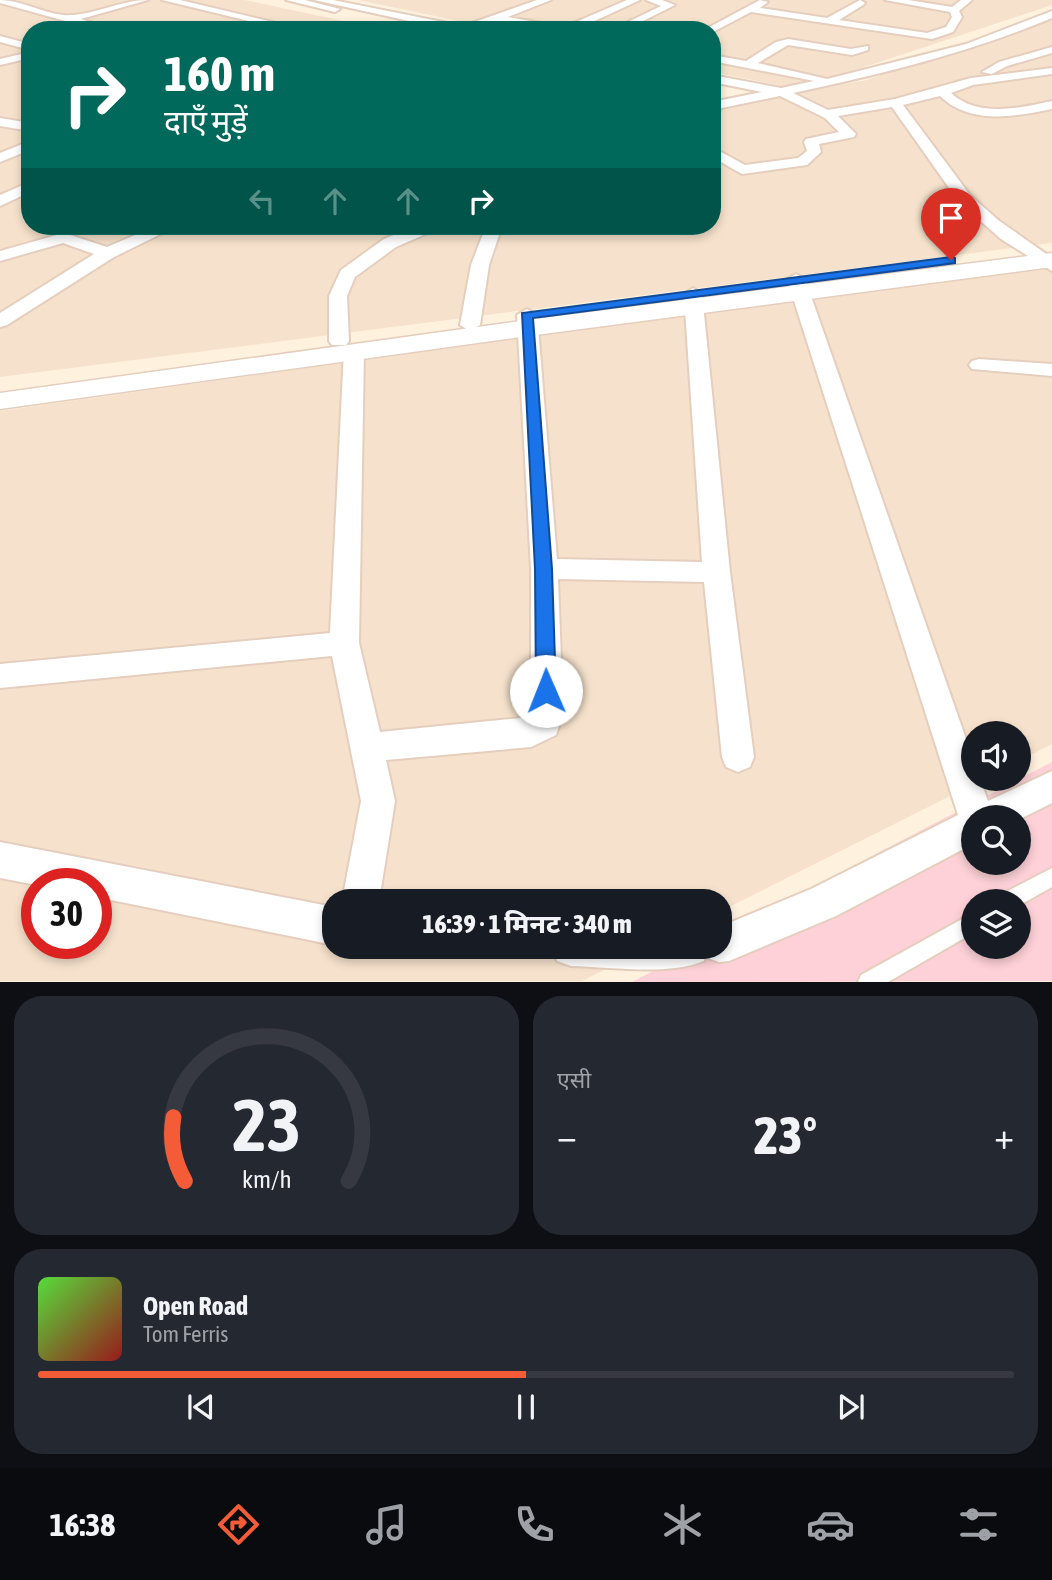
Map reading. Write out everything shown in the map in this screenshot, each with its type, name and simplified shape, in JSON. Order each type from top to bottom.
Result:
[{"type":"street","points":[[72,18],[143,0]]},
{"type":"street","points":[[167,0],[262,21]]},
{"type":"street","points":[[488,21],[546,0]]},
{"type":"street","points":[[586,21],[635,0]]},
{"type":"street","points":[[635,21],[670,5],[651,0]]},
{"type":"street","points":[[721,24],[767,0]]},
{"type":"street","points":[[890,0],[954,10],[967,0]]},
{"type":"street","points":[[1,1],[82,21]]},
{"type":"street","points":[[305,1],[421,21]]},
{"type":"street","points":[[305,1],[383,21]]},
{"type":"street","points":[[830,21],[860,3]]},
{"type":"street","points":[[882,30],[913,5]]},
{"type":"street","points":[[750,9],[927,36],[941,34],[956,21],[954,10]]},
{"type":"street","points":[[721,104],[897,67],[977,42],[1052,11]]},
{"type":"street","points":[[496,18],[513,21]]},
{"type":"street","points":[[0,39],[21,45]]},
{"type":"street","points":[[748,65],[786,43],[852,52],[864,48]]},
{"type":"street","points":[[789,73],[827,48]]},
{"type":"street","points":[[984,80],[984,76],[995,68],[1052,50]]},
{"type":"street","points":[[0,62],[21,56]]},
{"type":"street","points":[[721,60],[831,82]]},
{"type":"street","points":[[830,114],[895,103],[943,92],[966,83],[1052,71]]},
{"type":"street","points":[[721,80],[782,92],[830,114],[849,131],[848,136],[810,142],[814,152],[802,162],[753,170],[721,171]]},
{"type":"street","points":[[721,89],[760,96]]},
{"type":"street","points":[[943,92],[957,106],[1000,113],[1052,105]]},
{"type":"street","points":[[895,103],[918,130],[942,171],[957,189],[995,226],[1046,257]]},
{"type":"street","points":[[0,122],[21,126]]},
{"type":"street","points":[[0,158],[21,149]]},
{"type":"street","points":[[721,157],[738,169]]},
{"type":"street","points":[[0,201],[21,190]]},
{"type":"street","points":[[0,321],[108,253],[149,235]]},
{"type":"street","points":[[363,889],[378,801],[344,643],[346,346],[338,296],[347,274],[390,243],[410,235]]},
{"type":"street","points":[[470,325],[480,265],[491,235]]},
{"type":"street","points":[[0,256],[64,238],[108,253]]},
{"type":"street","points":[[0,385],[346,346],[798,286],[1046,257]]},
{"type":"street","points":[[798,286],[972,805]]},
{"type":"street","points":[[694,300],[716,572],[738,757]]},
{"type":"street","points":[[0,401],[470,325],[527,321]]},
{"type":"street","points":[[367,747],[531,733],[545,725],[544,569],[527,321]]},
{"type":"street","points":[[979,365],[1052,370]]},
{"type":"street","points":[[544,569],[716,572]]},
{"type":"street","points":[[0,676],[344,643]]},
{"type":"street","points":[[1014,805],[1052,786]]},
{"type":"street","points":[[732,941],[823,903],[961,832]]},
{"type":"street","points":[[0,860],[322,924]]},
{"type":"lane","points":[[1030,889],[1052,877]]},
{"type":"lane","points":[[868,982],[961,929]]},
{"type":"shaded area","points":[[0,0],[245,0],[344,21],[21,21],[21,235],[721,235],[721,101],[732,103],[867,80],[1052,15],[1052,243],[0,377]]},
{"type":"shaded area","points":[[358,0],[1052,0],[1052,5],[798,89],[721,74],[721,21],[459,21]]},
{"type":"shaded area","points":[[1052,263],[1052,744],[1031,755],[1031,721],[961,721],[961,791],[732,905],[732,889],[322,889],[322,959],[627,959],[582,981],[0,981],[0,411]]},
{"type":"shaded area","points":[[1052,762],[1052,981],[632,982],[676,959],[732,959],[732,929],[961,810],[961,875],[1031,875],[1031,805],[970,805],[996,791],[1031,791],[1031,773]]},
{"type":"route","points":[[546,691],[544,569],[527,315],[951,260]]}]
